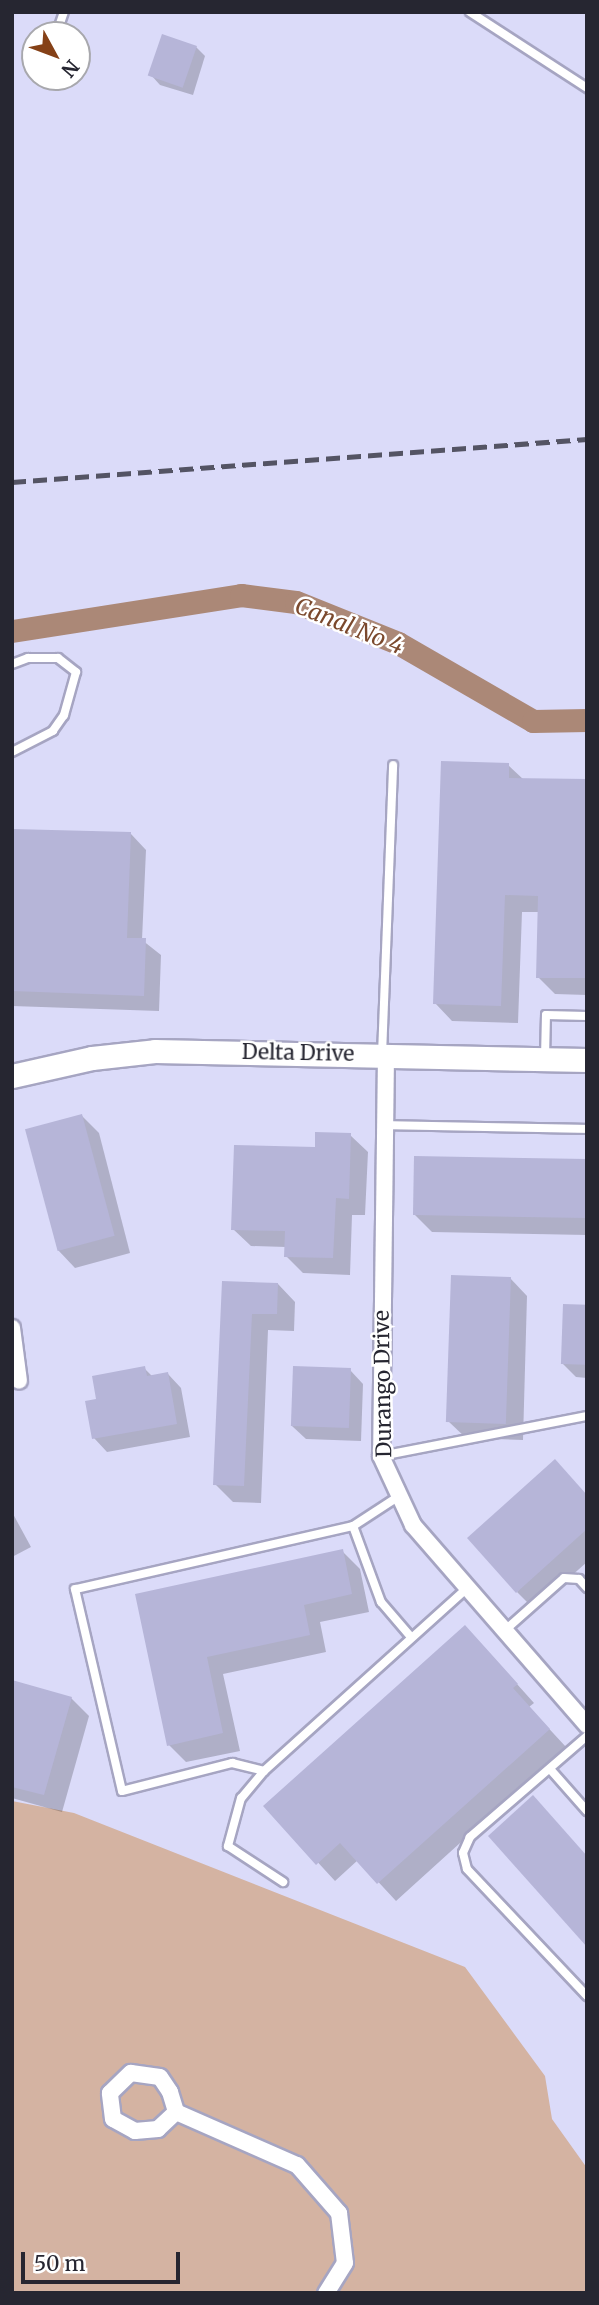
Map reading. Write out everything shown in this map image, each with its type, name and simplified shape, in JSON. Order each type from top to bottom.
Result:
[{"type":"main road","name":"Delta Drive","points":[[12,1076],[92,1058],[155,1051],[587,1060]]},
{"type":"street","name":"Durango Drive","points":[[384,1055],[381,1456],[396,1498],[413,1525],[503,1632],[587,1725]]},
{"type":"street","points":[[12,1328],[19,1381]]},
{"type":"street","points":[[176,2112],[297,2165],[339,2213],[345,2263],[326,2293]]},
{"type":"lane","points":[[470,12],[587,88]]},
{"type":"lane","points":[[12,664],[28,658],[58,658],[76,673],[64,715],[53,731],[12,752]]},
{"type":"lane","points":[[384,1055],[393,765]]},
{"type":"lane","points":[[545,1059],[545,1014],[587,1016]]},
{"type":"lane","points":[[383,1125],[587,1129]]},
{"type":"lane","points":[[381,1456],[587,1416]]},
{"type":"lane","points":[[264,1771],[232,1763],[122,1791],[75,1589],[354,1526],[396,1498]]},
{"type":"lane","points":[[354,1526],[381,1602],[410,1636]]},
{"type":"lane","points":[[503,1632],[564,1578],[579,1579],[587,1588]]},
{"type":"lane","points":[[283,1882],[228,1846],[241,1798],[264,1771],[410,1636],[466,1589]]},
{"type":"lane","points":[[587,1736],[470,1837],[463,1853],[467,1869],[587,1996]]},
{"type":"lane","points":[[550,1769],[587,1811]]},
{"type":"shaded area","points":[[12,1801],[74,1813],[465,1967],[545,2076],[552,2119],[587,2168],[587,2293],[12,2293]]},
{"type":"building","points":[[162,34],[197,46],[183,88],[148,76]]},
{"type":"building","points":[[441,761],[509,763],[509,778],[587,779],[587,978],[536,978],[538,896],[505,895],[501,1006],[433,1004]]},
{"type":"building","points":[[12,829],[131,832],[127,938],[146,938],[144,996],[12,991]]},
{"type":"building","points":[[82,1114],[115,1236],[58,1251],[25,1129]]},
{"type":"building","points":[[315,1132],[351,1133],[349,1199],[336,1198],[333,1258],[284,1257],[285,1231],[231,1230],[234,1145],[315,1147]]},
{"type":"building","points":[[414,1156],[587,1159],[586,1218],[413,1215]]},
{"type":"building","points":[[451,1275],[511,1277],[506,1424],[446,1422]]},
{"type":"building","points":[[222,1281],[278,1283],[277,1314],[252,1314],[244,1486],[213,1485]]},
{"type":"building","points":[[563,1304],[587,1305],[585,1365],[561,1364]]},
{"type":"building","points":[[145,1366],[147,1376],[168,1372],[177,1424],[92,1439],[85,1401],[96,1399],[92,1376]]},
{"type":"building","points":[[293,1366],[351,1368],[349,1428],[291,1426]]},
{"type":"building","points":[[555,1459],[587,1495],[587,1529],[516,1593],[467,1538]]},
{"type":"building","points":[[343,1549],[352,1594],[304,1605],[310,1635],[207,1657],[223,1733],[167,1746],[135,1594]]},
{"type":"building","points":[[465,1625],[518,1684],[513,1688],[550,1729],[377,1884],[340,1843],[316,1865],[263,1806]]},
{"type":"building","points":[[12,1680],[72,1697],[44,1795],[12,1787]]},
{"type":"building","points":[[533,1795],[587,1856],[587,1947],[488,1836]]},
{"type":"waterway","name":"Canal No 4","points":[[12,631],[241,595],[296,602],[398,643],[533,721],[587,720]]},
{"type":"railway","points":[[12,482],[587,439]]}]
